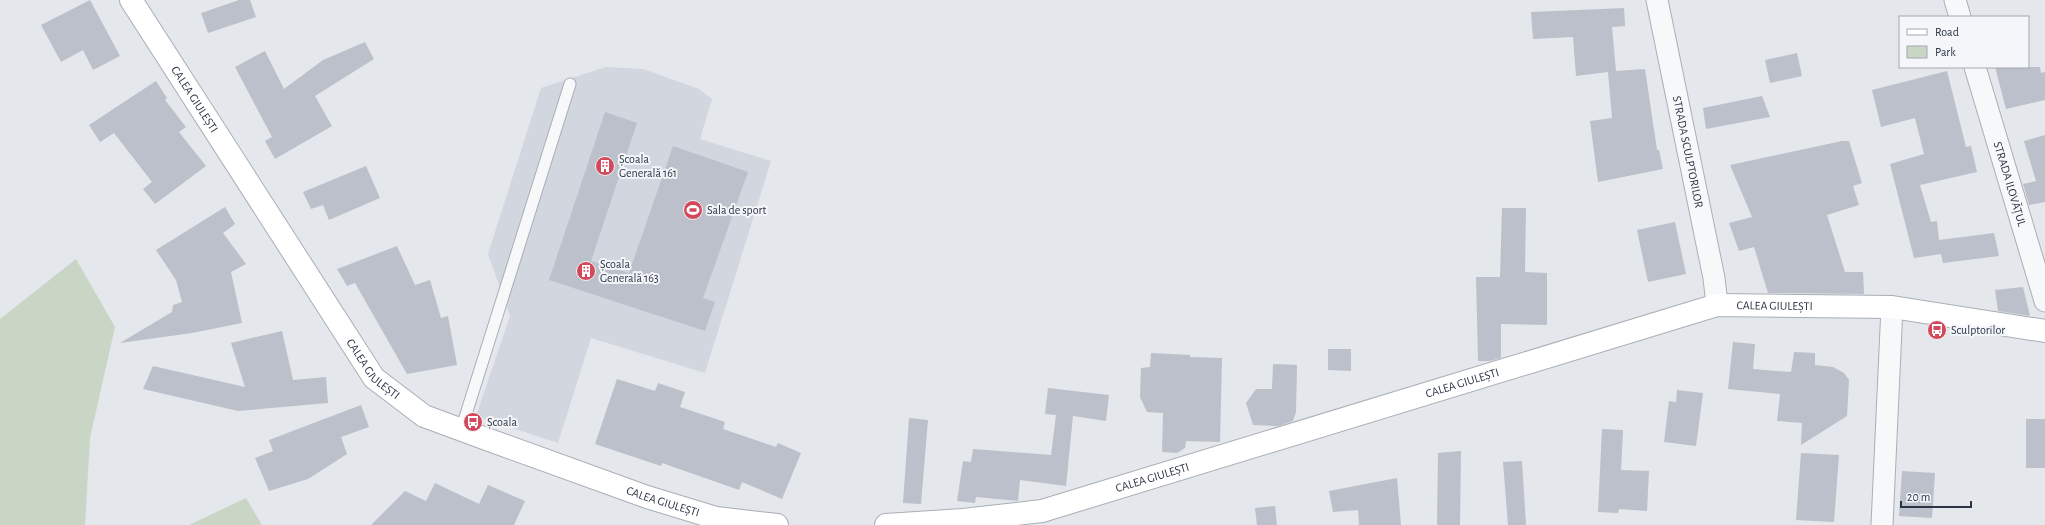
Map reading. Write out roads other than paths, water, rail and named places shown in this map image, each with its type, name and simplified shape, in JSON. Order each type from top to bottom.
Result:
[{"type":"main road","name":"CALEA GIULEȘTI","points":[[131,0],[374,378],[424,416],[461,430],[647,497],[716,518],[778,525]]},
{"type":"main road","name":"CALEA GIULEȘTI","points":[[886,525],[964,520],[1042,511],[1717,304],[1892,307],[2045,331]]},
{"type":"street","name":"STRADA SCULPTORILOR","points":[[1658,0],[1714,278],[1717,304]]},
{"type":"street","points":[[1954,0],[1960,16]]},
{"type":"street","name":"STRADA ILOVĂȚUL","points":[[1975,68],[2045,301]]},
{"type":"street","points":[[1882,525],[1892,307]]},
{"type":"lane","points":[[461,430],[570,84]]},
{"type":"place","name":"Școala Generală 161","points":[[605,166]]},
{"type":"place","name":"Sala de sport","points":[[693,210]]},
{"type":"place","name":"Școala Generală 163","points":[[586,271]]},
{"type":"place","name":"Sculptorilor","points":[[1937,330]]},
{"type":"place","name":"Școala","points":[[473,422]]}]
